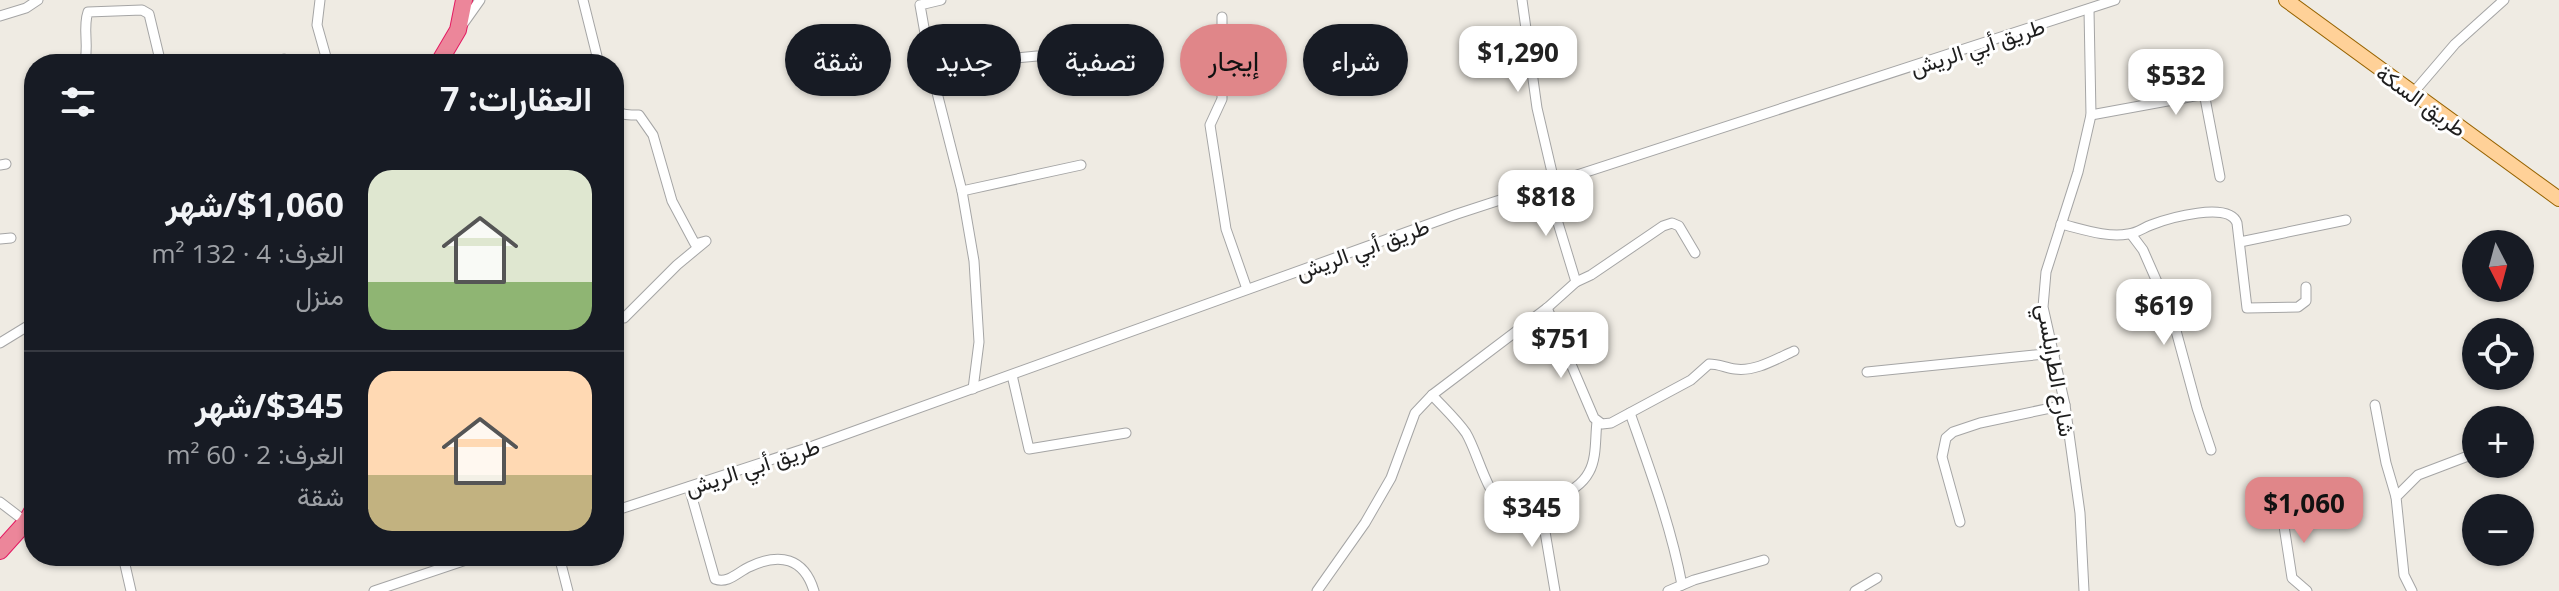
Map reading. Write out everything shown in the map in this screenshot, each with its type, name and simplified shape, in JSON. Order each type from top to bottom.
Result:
[{"type":"highway","points":[[444,54],[458,30],[464,0]]},
{"type":"highway","points":[[0,551],[24,522]]},
{"type":"main road","name":"طريق السكة","points":[[2286,0],[2559,199]]},
{"type":"street","points":[[0,16],[26,8],[38,0]]},
{"type":"street","points":[[320,0],[317,25],[325,54]]},
{"type":"street","points":[[458,30],[480,0]]},
{"type":"street","points":[[583,0],[596,54]]},
{"type":"street","points":[[923,24],[920,5],[941,0]]},
{"type":"street","points":[[1522,0],[1537,108],[1554,181]]},
{"type":"street","name":"طريق أبي الريش","points":[[624,508],[813,446],[1554,181],[2115,0]]},
{"type":"street","points":[[2413,93],[2455,44],[2504,0]]},
{"type":"street","points":[[87,54],[85,19],[88,12],[142,10],[149,14],[159,54]]},
{"type":"street","name":"شارع الطرابلسي","points":[[2084,591],[2080,513],[2065,405],[2043,307],[2046,272],[2078,172],[2091,115],[2089,10]]},
{"type":"street","points":[[1222,17],[1222,99],[1210,125],[1226,229],[1247,289]]},
{"type":"street","points":[[1021,57],[1037,56]]},
{"type":"street","points":[[2091,115],[2200,95],[2205,98],[2220,177]]},
{"type":"street","points":[[938,96],[962,191],[974,261],[979,342],[973,389]]},
{"type":"street","points":[[624,114],[639,115],[653,135],[672,201],[695,244],[706,241],[624,318]]},
{"type":"street","points":[[962,191],[1081,165]]},
{"type":"street","points":[[1541,186],[1558,223],[1576,282]]},
{"type":"street","points":[[2061,224],[2107,234],[2131,234],[2189,214],[2227,213],[2235,217],[2247,308],[2298,307],[2306,301],[2306,287]]},
{"type":"street","points":[[2240,242],[2346,220]]},
{"type":"street","points":[[1317,591],[1365,523],[1391,478],[1415,413],[1432,395],[1547,308],[1576,282],[1663,226],[1672,223],[1679,226],[1695,253]]},
{"type":"street","points":[[2131,234],[2143,250],[2172,316],[2211,450]]},
{"type":"street","points":[[1432,395],[1466,433],[1499,503],[1514,507],[1540,502],[1571,490],[1589,473],[1597,422],[1547,308]]},
{"type":"street","points":[[0,343],[24,328]]},
{"type":"street","points":[[1597,422],[1611,423],[1691,380],[1709,364],[1736,370],[1751,369],[1794,351]]},
{"type":"street","points":[[1867,372],[2055,353]]},
{"type":"street","points":[[1012,375],[1029,449],[1126,433]]},
{"type":"street","points":[[1960,522],[1942,457],[1946,438],[1953,432],[1980,423],[2065,405]]},
{"type":"street","points":[[2375,405],[2396,497],[2404,575],[2412,591]]},
{"type":"street","points":[[1630,413],[1665,514],[1682,585]]},
{"type":"street","points":[[2396,497],[2418,475],[2462,458]]},
{"type":"street","points":[[689,487],[715,579],[727,580],[751,566],[785,560],[799,564],[806,570],[814,591]]},
{"type":"street","points":[[0,502],[24,512]]},
{"type":"street","points":[[1540,502],[1555,591]]},
{"type":"street","points":[[2282,513],[2292,578],[2307,591]]},
{"type":"street","points":[[1668,591],[1764,560]]},
{"type":"street","points":[[125,566],[131,591]]},
{"type":"street","points":[[374,591],[448,566]]},
{"type":"street","points":[[562,566],[568,591]]},
{"type":"street","points":[[1855,591],[1877,578]]}]
